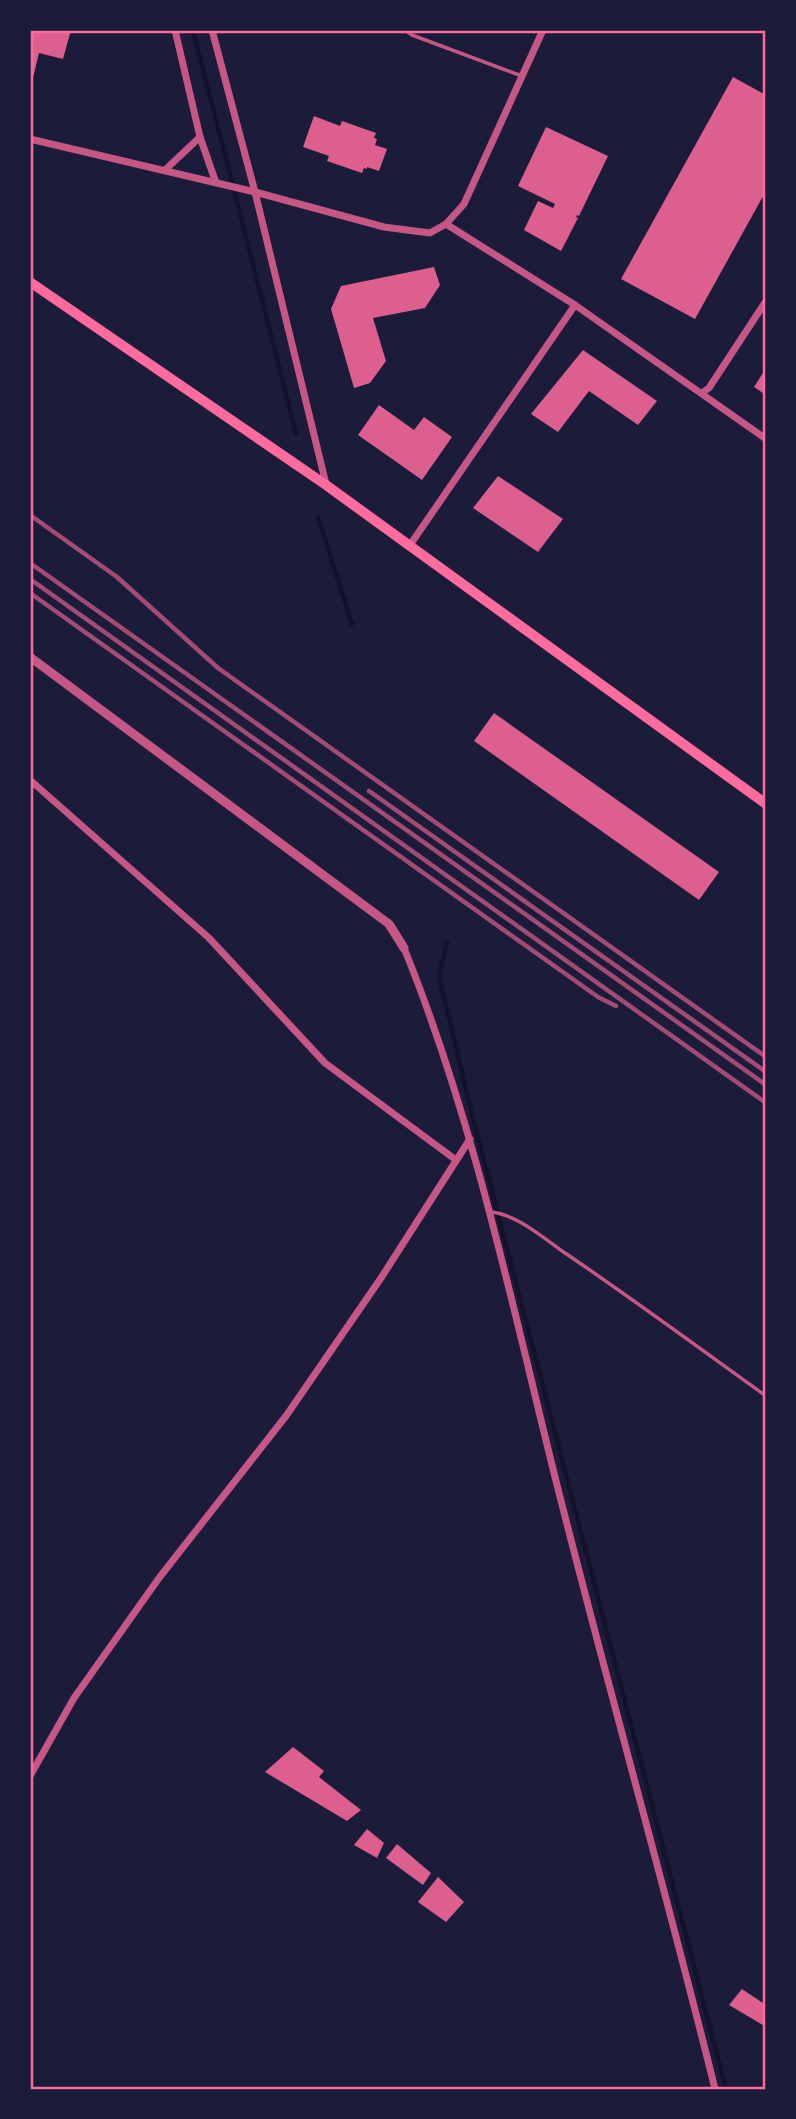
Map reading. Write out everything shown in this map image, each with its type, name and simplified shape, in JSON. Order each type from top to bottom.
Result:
[{"type":"main road","points":[[30,282],[326,485],[766,804]]},
{"type":"street","points":[[175,30],[200,137],[216,183]]},
{"type":"street","points":[[212,30],[255,192],[326,485]]},
{"type":"street","points":[[30,139],[255,192],[384,227],[430,233],[446,224],[464,204],[542,30]]},
{"type":"street","points":[[165,170],[200,137]]},
{"type":"street","points":[[446,224],[575,304],[766,439]]},
{"type":"street","points":[[702,393],[709,388],[766,301]]},
{"type":"street","points":[[410,545],[575,304]]},
{"type":"street","points":[[30,657],[389,925],[404,948],[416,976],[470,1139],[565,1519],[716,2089]]},
{"type":"street","points":[[30,780],[209,938],[325,1063],[456,1160]]},
{"type":"street","points":[[30,1776],[74,1698],[159,1578],[286,1416],[381,1278],[470,1139]]},
{"type":"lane","points":[[405,30],[522,76]]},
{"type":"lane","points":[[489,1212],[501,1213],[515,1220],[766,1396]]},
{"type":"building","points":[[30,30],[71,30],[63,59],[39,53],[31,86]]},
{"type":"building","points":[[733,77],[766,95],[766,191],[695,319],[621,279]]},
{"type":"building","points":[[314,116],[340,126],[342,121],[376,133],[375,145],[387,149],[379,171],[367,167],[362,173],[327,161],[329,156],[303,147]]},
{"type":"building","points":[[546,127],[608,156],[561,251],[524,230],[538,201],[553,208],[555,204],[518,186]]},
{"type":"building","points":[[434,267],[440,285],[425,308],[373,318],[386,361],[370,383],[354,388],[331,309],[341,286]]},
{"type":"building","points":[[583,350],[657,401],[638,425],[589,391],[558,432],[531,414]]},
{"type":"building","points":[[766,368],[766,395],[754,387]]},
{"type":"building","points":[[379,405],[414,430],[424,417],[452,437],[422,480],[358,435]]},
{"type":"building","points":[[498,476],[563,519],[538,552],[473,508]]},
{"type":"building","points":[[494,713],[719,872],[699,900],[474,741]]},
{"type":"building","points":[[293,1747],[324,1771],[319,1777],[361,1810],[347,1821],[265,1772]]},
{"type":"building","points":[[367,1829],[384,1843],[377,1858],[354,1845]]},
{"type":"building","points":[[397,1844],[431,1873],[423,1885],[386,1858]]},
{"type":"building","points":[[438,1877],[464,1902],[446,1922],[418,1902]]},
{"type":"building","points":[[742,1989],[766,2005],[766,2027],[729,2005]]},
{"type":"waterway","points":[[193,30],[296,433]]},
{"type":"waterway","points":[[318,517],[352,624]]},
{"type":"waterway","points":[[447,942],[439,977],[473,1118],[726,2089]]},
{"type":"railway","points":[[30,515],[117,577],[218,668],[766,1057]]},
{"type":"railway","points":[[30,563],[766,1085]]},
{"type":"railway","points":[[30,579],[766,1103]]},
{"type":"railway","points":[[30,593],[598,997],[616,1006]]},
{"type":"railway","points":[[369,791],[766,1072]]}]
